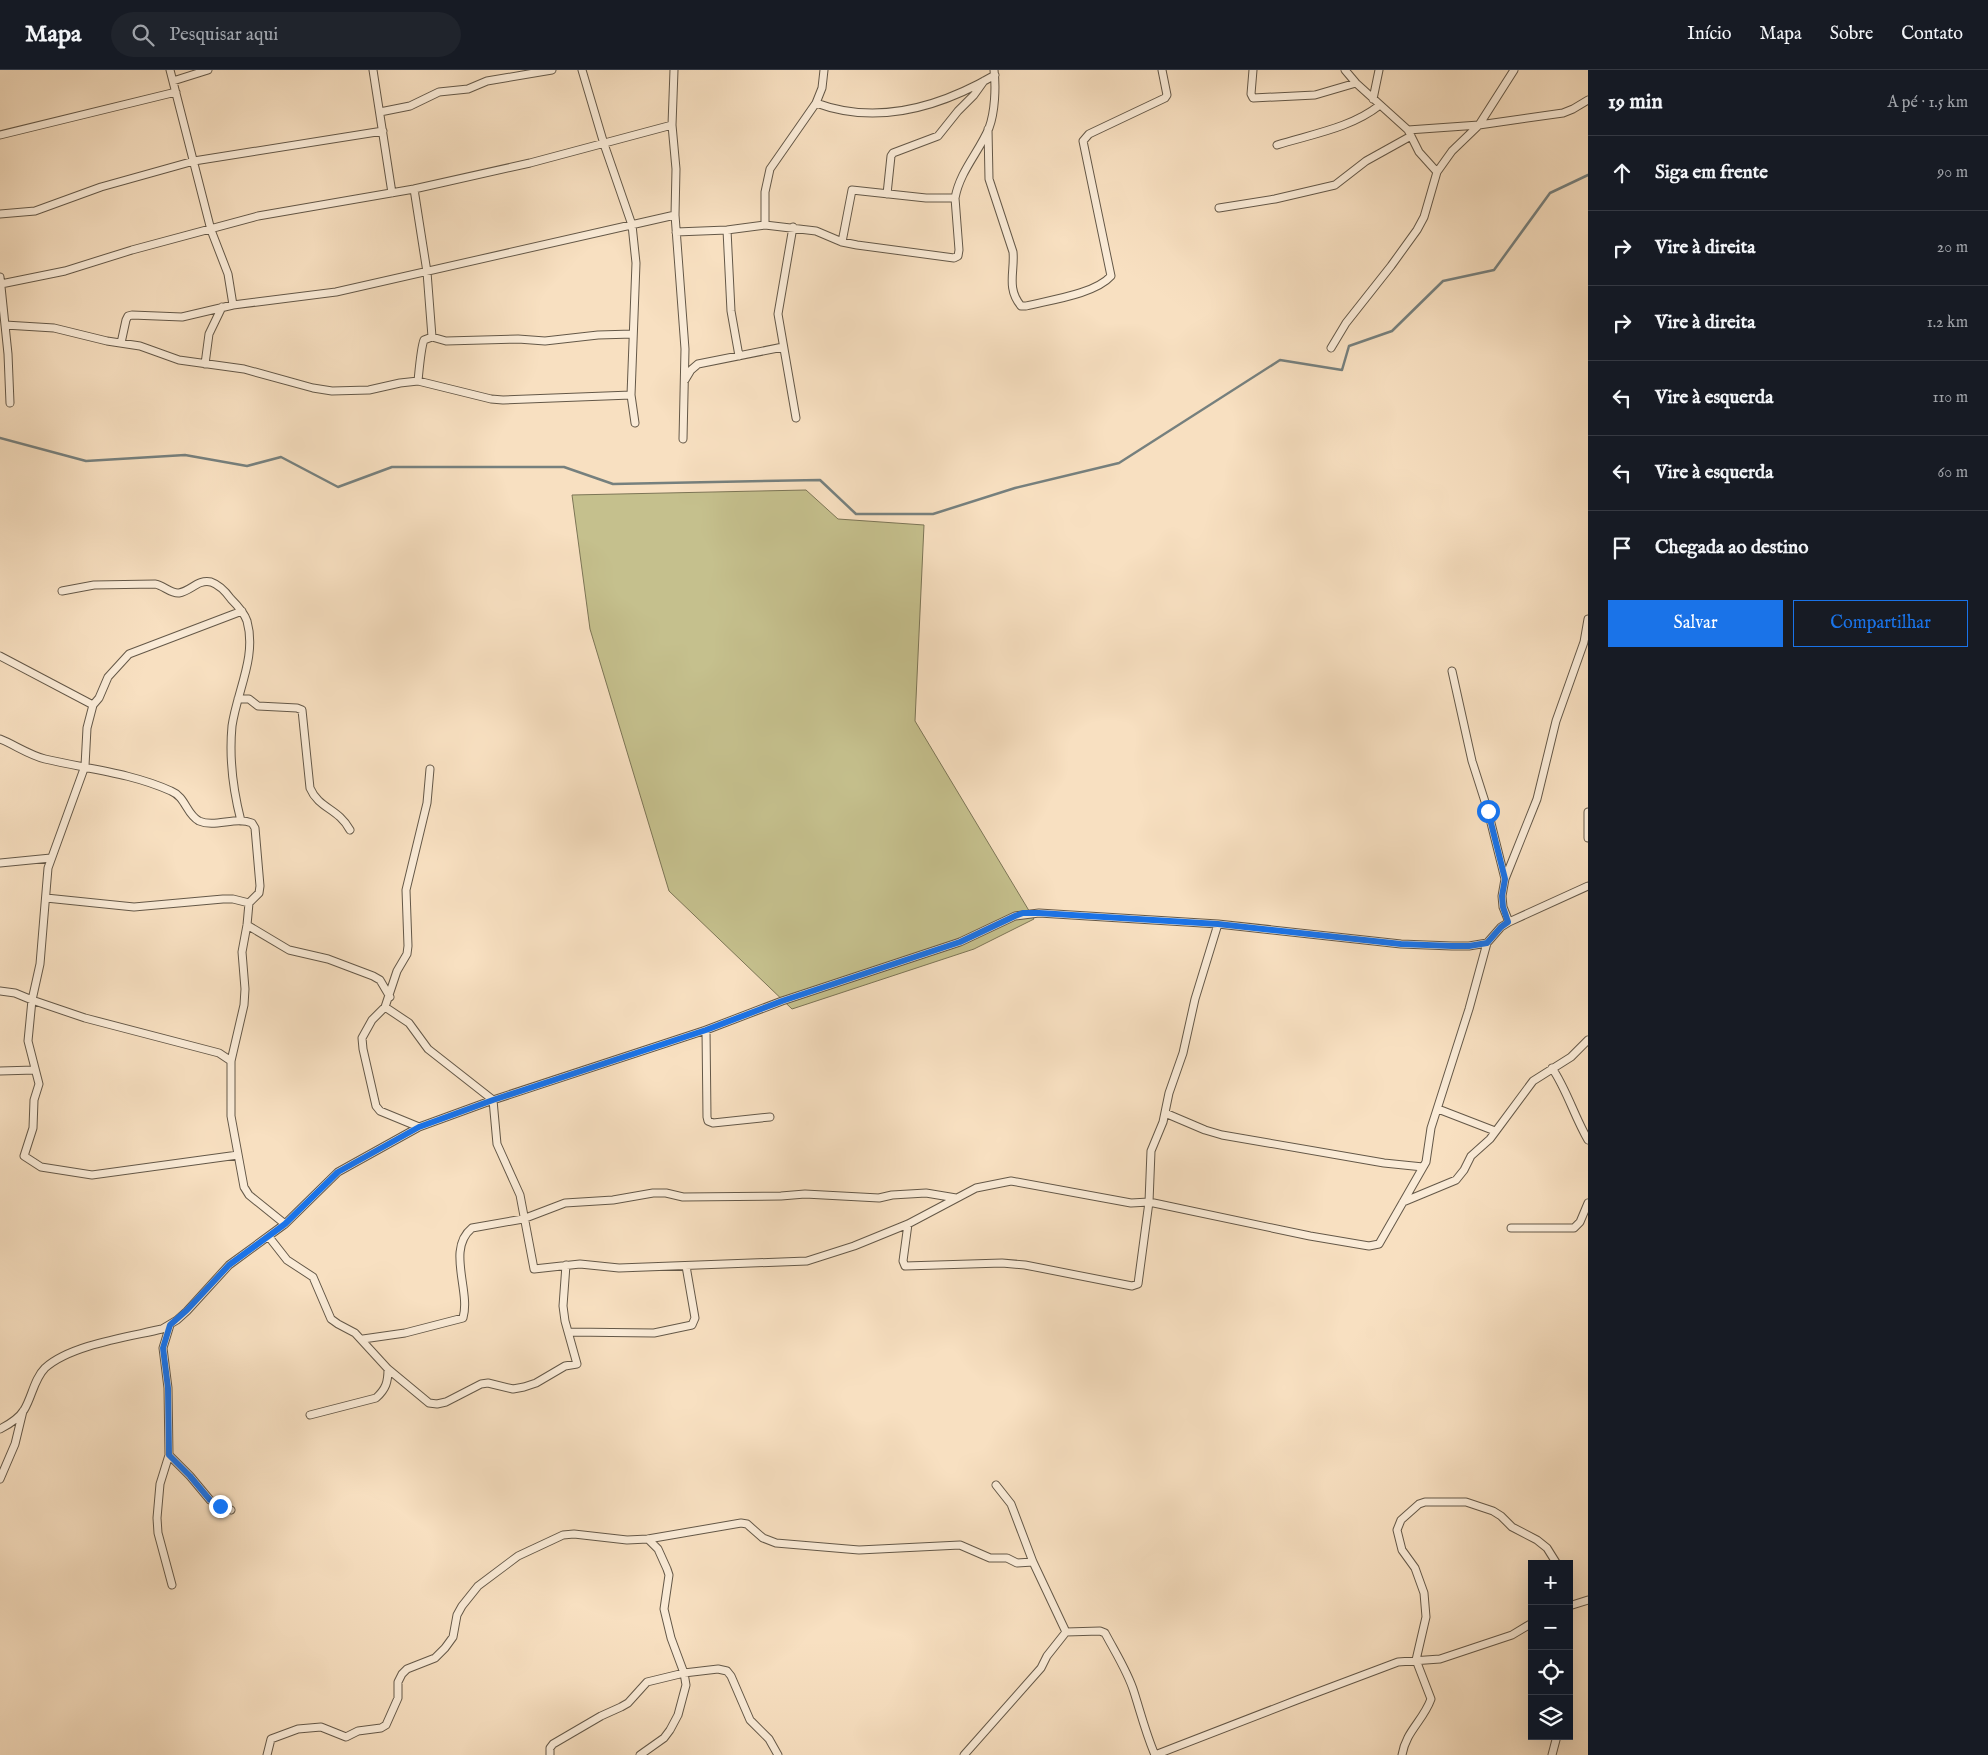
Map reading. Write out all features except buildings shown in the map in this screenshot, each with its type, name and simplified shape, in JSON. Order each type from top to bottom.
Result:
[{"type":"street","points":[[170,70],[211,230],[228,274],[233,305]]},
{"type":"street","points":[[173,81],[208,70]]},
{"type":"street","points":[[373,70],[392,193]]},
{"type":"street","points":[[380,112],[410,106],[445,91],[468,89],[487,81],[552,70]]},
{"type":"street","points":[[582,70],[604,144],[632,225],[636,250],[630,395],[635,423]]},
{"type":"street","points":[[674,70],[672,125],[676,169],[675,215],[685,350],[683,439]]},
{"type":"street","points":[[765,225],[765,192],[770,169],[816,103],[822,88],[824,70]]},
{"type":"street","points":[[995,72],[993,108],[988,129],[989,179],[1013,252],[1014,261],[1011,279],[1018,302],[1021,306],[1026,306],[1083,292],[1103,282],[1110,276],[1083,142],[1089,134],[1165,98],[1167,90],[1162,70]]},
{"type":"street","points":[[1253,70],[1251,94],[1253,98],[1315,95],[1356,83]]},
{"type":"street","points":[[1345,70],[1356,83],[1410,133],[1419,152],[1437,172]]},
{"type":"street","points":[[1373,98],[1379,70]]},
{"type":"street","points":[[1331,348],[1346,323],[1417,230],[1424,217],[1437,172],[1452,151],[1479,125],[1514,70]]},
{"type":"street","points":[[816,103],[843,112],[898,113],[915,110],[935,103],[984,81],[995,72]]},
{"type":"street","points":[[887,194],[891,156],[894,153],[938,136],[984,81]]},
{"type":"street","points":[[0,135],[176,92]]},
{"type":"street","points":[[1219,208],[1275,199],[1334,185],[1366,161],[1410,133],[1563,113],[1588,100]]},
{"type":"street","points":[[1277,145],[1348,124],[1368,114],[1380,105]]},
{"type":"street","points":[[1,284],[65,271],[122,253],[258,216],[414,189],[530,163],[672,125]]},
{"type":"street","points":[[676,232],[727,230],[765,225],[816,231],[842,242],[893,251],[954,258],[958,256],[959,250],[955,198],[964,170],[988,129]]},
{"type":"street","points":[[0,214],[35,211],[101,187],[194,161],[383,131]]},
{"type":"street","points":[[414,189],[427,272],[432,337]]},
{"type":"street","points":[[842,242],[852,190],[926,198],[955,198]]},
{"type":"street","points":[[121,343],[128,316],[182,317],[233,305],[336,292],[675,215]]},
{"type":"street","points":[[793,228],[779,306],[783,348],[796,418]]},
{"type":"street","points":[[727,230],[731,311],[739,356]]},
{"type":"street","points":[[0,278],[10,403]]},
{"type":"street","points":[[205,364],[208,334],[222,307]]},
{"type":"street","points":[[5,325],[54,328],[140,346],[179,360],[244,369],[313,388],[332,391],[369,390],[400,382],[418,381],[491,399],[503,400],[630,395]]},
{"type":"street","points":[[418,381],[422,358],[422,344],[424,340],[432,337],[446,341],[545,340],[633,334]]},
{"type":"street","points":[[683,383],[691,370],[698,364],[783,348]]},
{"type":"street","points":[[62,591],[94,585],[155,584],[161,585],[174,593],[181,593],[203,582],[212,582],[222,587],[242,611],[247,620],[249,653],[247,670],[232,726],[234,794],[241,821]]},
{"type":"street","points":[[238,1155],[92,1175],[41,1167],[24,1156],[33,1128],[34,1100],[38,1084],[28,1041],[32,1000],[40,964],[48,868],[85,766],[86,728],[93,705],[99,698],[108,677],[129,654],[242,611]]},
{"type":"street","points":[[1508,922],[1502,896],[1505,879],[1537,799],[1556,721],[1582,650],[1588,619]]},
{"type":"street","points":[[0,656],[93,705]]},
{"type":"street","points":[[1452,671],[1472,761],[1488,811],[1505,879]]},
{"type":"street","points":[[238,699],[249,699],[258,706],[298,708],[302,710],[310,788],[313,796],[321,804],[339,814],[350,830]]},
{"type":"street","points":[[0,739],[32,755],[148,781],[172,791],[182,798],[191,814],[198,820],[206,822],[241,821],[252,823],[255,828],[260,875],[259,893],[248,903],[248,925],[242,952],[245,989],[243,1013],[231,1060],[230,1106],[244,1187],[249,1195],[285,1224]]},
{"type":"street","points":[[419,1127],[380,1111],[376,1106],[362,1038],[372,1020],[385,1007],[390,997],[397,971],[407,954],[406,890],[427,803],[430,769]]},
{"type":"street","points":[[1588,812],[1588,838]]},
{"type":"street","points":[[0,863],[51,858]]},
{"type":"street","points":[[385,1007],[410,1023],[428,1049],[493,1100],[497,1144],[520,1194],[533,1268],[566,1265],[619,1268],[807,1261],[854,1246],[908,1224],[976,1188],[1011,1181],[1131,1203],[1149,1202],[1310,1236],[1369,1246],[1379,1244],[1423,1167],[1432,1128],[1469,1009],[1487,943],[1508,922],[1588,886]]},
{"type":"street","points":[[46,898],[134,907],[223,899],[248,903]]},
{"type":"street","points":[[0,1479],[15,1444],[23,1411],[41,1373],[60,1358],[99,1343],[162,1329],[170,1325],[187,1310],[229,1265],[285,1224],[338,1172],[419,1127],[493,1100],[706,1030],[782,1001],[960,942],[1023,913],[1218,924],[1418,945],[1469,946],[1487,943]]},
{"type":"street","points":[[908,1224],[903,1262],[905,1266],[1002,1263],[1025,1265],[1132,1286],[1138,1284],[1149,1202],[1150,1157],[1183,1053],[1195,999],[1218,924]]},
{"type":"street","points":[[248,925],[289,950],[328,959],[373,976],[380,980],[390,997]]},
{"type":"street","points":[[0,991],[15,992],[32,1000],[85,1018],[218,1053],[231,1060]]},
{"type":"street","points":[[706,1030],[708,1121],[713,1123],[770,1117]]},
{"type":"street","points":[[1403,1202],[1456,1180],[1471,1156],[1490,1139],[1532,1081],[1571,1057],[1588,1040]]},
{"type":"street","points":[[1552,1068],[1564,1085],[1580,1127],[1588,1140]]},
{"type":"street","points":[[0,1071],[35,1070]]},
{"type":"street","points":[[1438,1109],[1495,1131]]},
{"type":"street","points":[[1165,1113],[1222,1135],[1384,1163],[1423,1167]]},
{"type":"street","points":[[363,1339],[405,1334],[463,1318],[465,1294],[460,1258],[461,1248],[467,1232],[472,1228],[523,1218],[565,1203],[613,1200],[653,1193],[666,1193],[683,1197],[805,1194],[879,1198],[892,1194],[926,1193],[956,1198]]},
{"type":"street","points":[[1511,1228],[1574,1228],[1580,1222],[1588,1203]]},
{"type":"street","points":[[269,1237],[287,1260],[312,1277],[332,1319],[338,1324],[350,1328],[363,1339],[388,1369],[421,1398],[429,1403],[437,1404],[446,1402],[481,1384],[488,1383],[514,1389],[524,1388],[565,1366],[577,1364],[565,1321],[563,1306],[566,1265]]},
{"type":"street","points":[[569,1332],[654,1333],[692,1325],[695,1318],[686,1266]]},
{"type":"street","points":[[170,1325],[163,1348],[168,1388],[169,1455],[160,1484],[157,1518],[158,1533],[172,1585]]},
{"type":"street","points":[[310,1415],[376,1398],[383,1392],[388,1381],[388,1369]]},
{"type":"street","points":[[0,1429],[23,1411]]},
{"type":"street","points":[[169,1455],[210,1500],[231,1510]]},
{"type":"street","points":[[996,1485],[1010,1504],[1033,1562],[1066,1632]]},
{"type":"street","points":[[1402,1755],[1404,1742],[1408,1734],[1428,1707],[1431,1699],[1416,1660],[1427,1612],[1424,1592],[1416,1568],[1402,1550],[1397,1530],[1402,1520],[1419,1504],[1425,1502],[1466,1502],[1493,1511],[1501,1516],[1512,1527],[1537,1540],[1546,1548],[1554,1560]]},
{"type":"street","points":[[267,1755],[271,1739],[298,1729],[321,1728],[346,1737],[358,1731],[381,1728],[386,1725],[398,1698],[398,1682],[402,1674],[435,1658],[445,1648],[453,1638],[462,1606],[472,1592],[518,1556],[563,1535],[574,1534],[627,1540],[648,1540],[741,1523],[747,1524],[763,1538],[776,1543],[859,1550],[960,1545],[990,1558],[1007,1558],[1017,1563],[1033,1562]]},
{"type":"street","points":[[640,1755],[664,1738],[678,1715],[685,1692],[684,1672],[671,1638],[664,1609],[669,1575],[668,1569],[658,1549],[648,1540]]},
{"type":"street","points":[[1572,1605],[1588,1600]]},
{"type":"street","points":[[964,1755],[1041,1668],[1047,1656],[1066,1632],[1100,1631],[1105,1634],[1134,1691],[1145,1731],[1155,1755],[1398,1662],[1440,1659],[1512,1635],[1528,1625]]},
{"type":"street","points":[[550,1755],[550,1748],[553,1744],[628,1703],[644,1683],[684,1672],[718,1669],[726,1671],[736,1686],[750,1720],[768,1740],[778,1755]]},
{"type":"street","points":[[1552,1755],[1556,1740]]},
{"type":"shaded area","points":[[806,490],[838,519],[924,525],[915,721],[1034,919],[974,949],[792,1009],[669,891],[590,629],[572,495]]},
{"type":"waterway","points":[[0,438],[86,461],[185,455],[247,466],[281,457],[338,487],[392,467],[564,467],[613,484],[820,480],[856,514],[933,514],[1015,488],[1119,463],[1280,360],[1342,370],[1349,346],[1392,331],[1443,281],[1494,270],[1550,193],[1588,175]]},
{"type":"route","points":[[220,1506],[210,1500],[200,1490],[190,1476],[169,1455],[168,1388],[163,1348],[170,1325],[187,1310],[229,1265],[285,1224],[316,1196],[338,1172],[409,1131],[493,1100],[706,1030],[782,1001],[960,942],[1023,913],[1218,924],[1401,944],[1469,946],[1487,943],[1508,922],[1502,896],[1505,879],[1488,811]]}]
